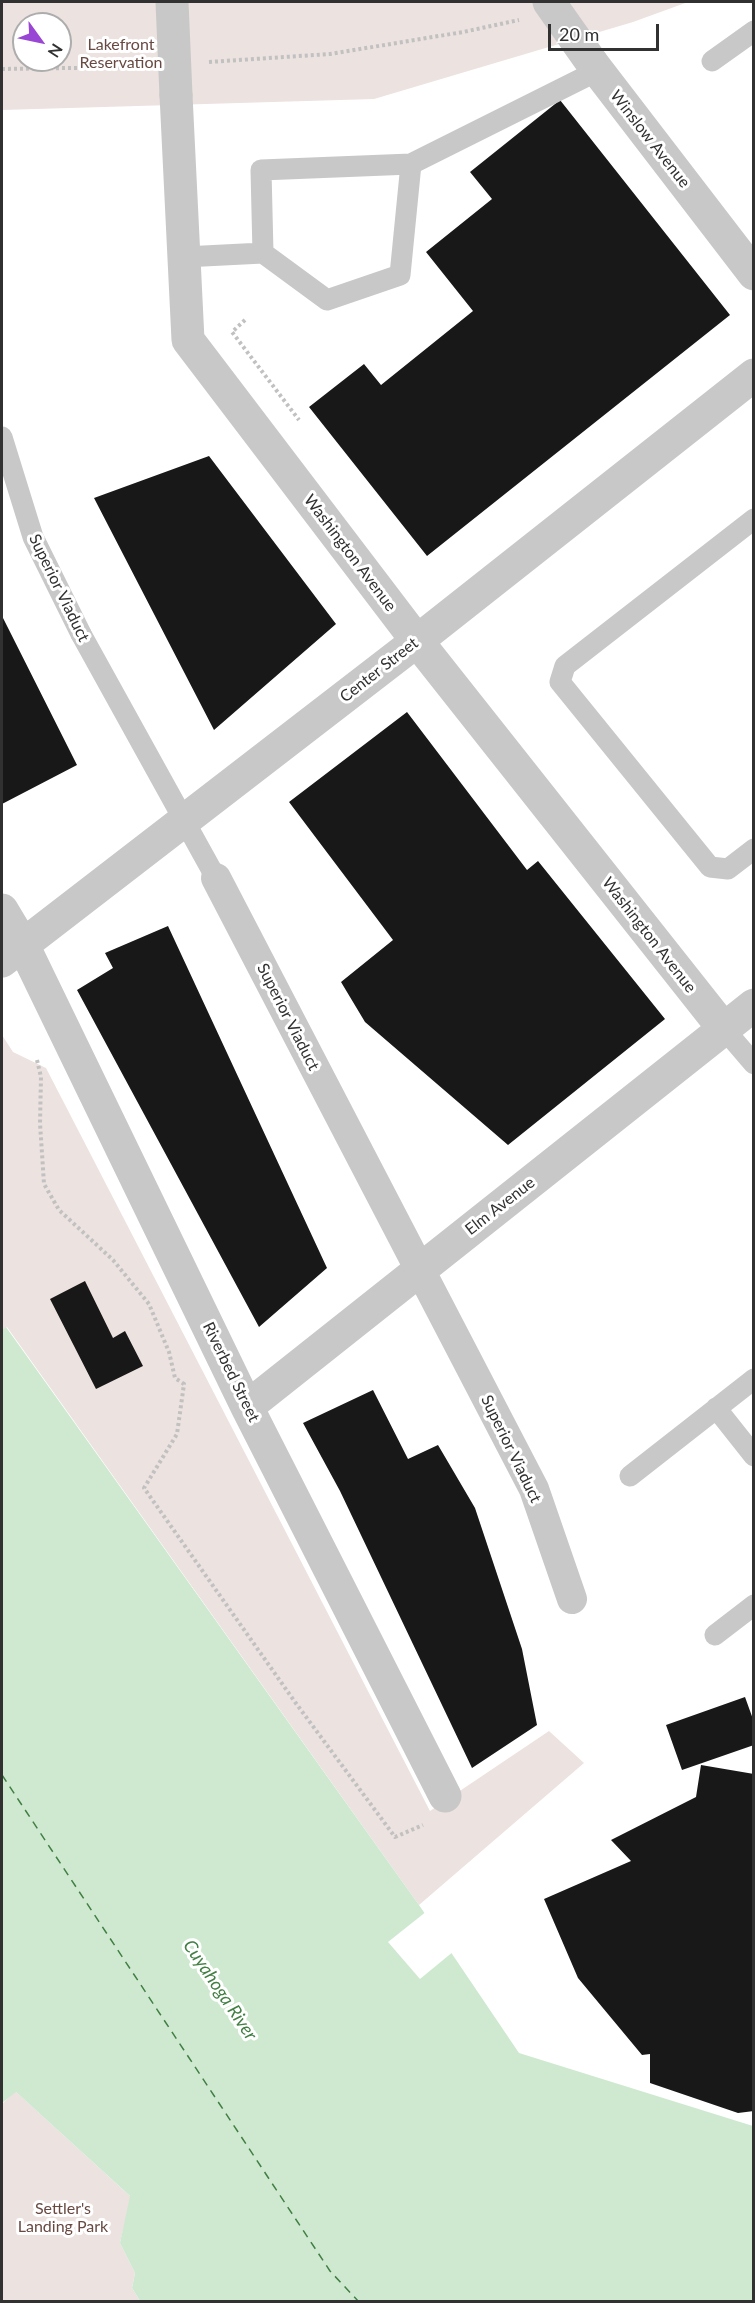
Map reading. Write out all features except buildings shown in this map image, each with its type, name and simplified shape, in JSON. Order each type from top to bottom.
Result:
[{"type":"street","name":"Washington Avenue","points":[[172,2],[188,340],[417,641],[724,1029]]},
{"type":"street","name":"Winslow Avenue","points":[[549,2],[595,67],[753,274]]},
{"type":"street","name":"Center Street","points":[[12,953],[417,641],[753,375]]},
{"type":"street","name":"Superior Viaduct","points":[[216,878],[534,1489],[572,1599]]},
{"type":"street","name":"Riverbed Street","points":[[2,910],[12,953],[445,1796]]},
{"type":"street","name":"Elm Avenue","points":[[247,1407],[753,1005]]},
{"type":"lane","points":[[712,61],[753,31]]},
{"type":"lane","points":[[263,253],[261,170],[411,164],[595,67]]},
{"type":"lane","points":[[184,257],[263,253],[327,300],[400,275],[411,164]]},
{"type":"lane","name":"Superior Viaduct","points":[[2,437],[33,537],[81,634],[216,878]]},
{"type":"lane","points":[[753,519],[565,666],[560,682],[710,867],[728,869],[753,849]]},
{"type":"lane","points":[[724,1029],[753,1064]]},
{"type":"lane","points":[[630,1476],[753,1379]]},
{"type":"lane","points":[[716,1408],[753,1456]]},
{"type":"lane","points":[[715,1635],[753,1605]]},
{"type":"path","points":[[204,62],[330,54],[521,20]]},
{"type":"path","points":[[2,69],[149,66]]},
{"type":"path","points":[[245,320],[232,332],[299,420]]},
{"type":"path","points":[[36,1055],[41,1077],[40,1123],[44,1184],[59,1210],[113,1260],[149,1304],[169,1352],[175,1378],[184,1384],[177,1434],[144,1488],[295,1702],[395,1837],[428,1822],[445,1796]]},
{"type":"green space","name":"Lakefront Reservation","points":[[2,2],[688,2],[633,22],[374,99],[2,110]]},
{"type":"green space","points":[[2,1035],[13,1052],[46,1068],[430,1811],[549,1731],[584,1763],[419,1905],[7,1327],[2,1330]]},
{"type":"green space","name":"Settler's Landing Park","points":[[15,2091],[131,2197],[120,2243],[135,2273],[132,2288],[140,2301],[2,2301],[2,2104]]},
{"type":"water","name":"Cuyahoga River","points":[[6,1327],[419,1905],[519,2053],[753,2126],[753,2301],[140,2301],[132,2288],[135,2273],[120,2243],[130,2196],[16,2092],[2,2103],[2,1330]]},
{"type":"pier","points":[[427,1911],[454,1951],[420,1979],[388,1942]]},
{"type":"ferry route","points":[[2,1775],[330,2271],[359,2302]]}]
